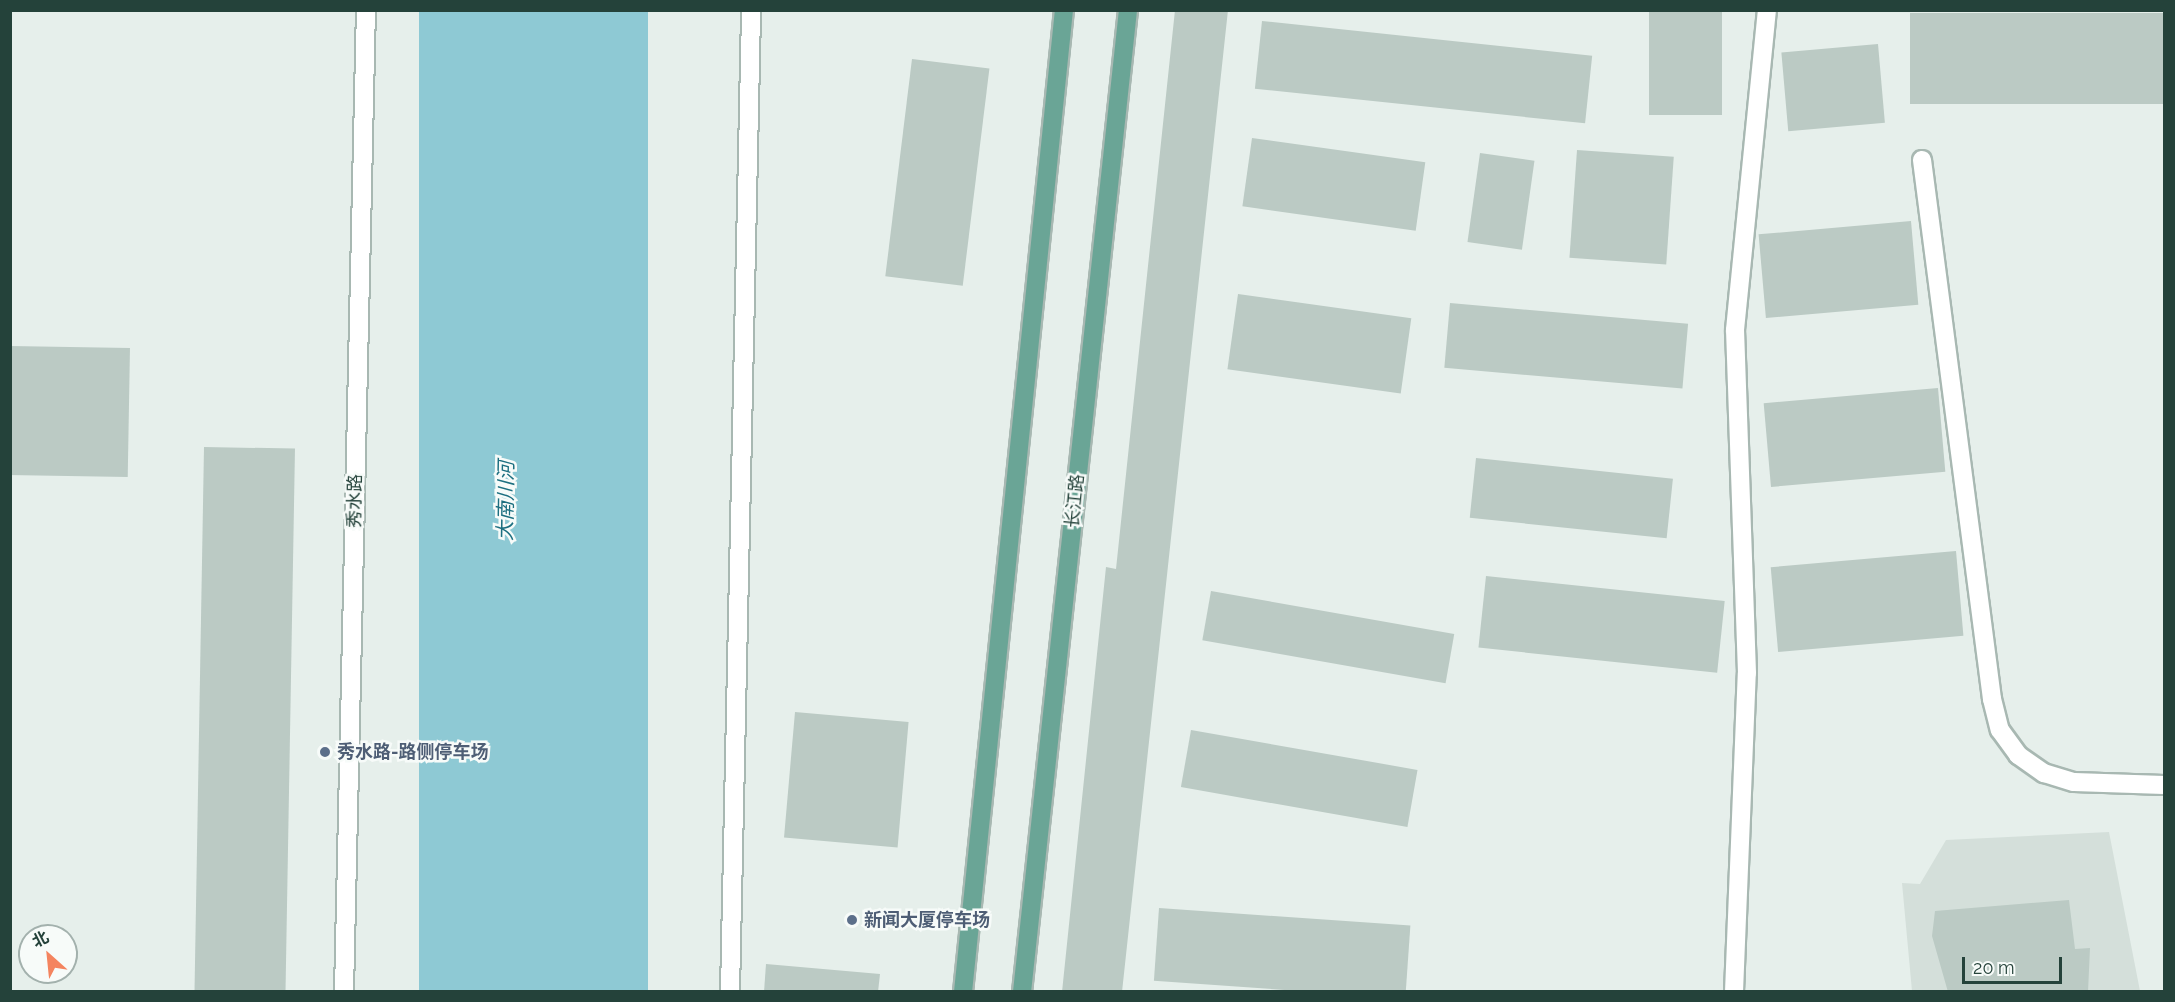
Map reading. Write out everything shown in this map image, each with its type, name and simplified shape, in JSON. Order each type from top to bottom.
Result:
[{"type":"main road","points":[[963,992],[1064,10]]},
{"type":"main road","name":"长江路","points":[[1022,992],[1128,10]]},
{"type":"street","name":"秀水路","points":[[344,992],[366,10]]},
{"type":"street","points":[[730,992],[751,10]]},
{"type":"street","points":[[1734,992],[1747,673],[1734,330],[1767,10]]},
{"type":"street","points":[[1922,160],[1992,699],[2000,730],[2018,755],[2044,773],[2074,782],[2164,784]]},
{"type":"shaded area","points":[[2109,832],[2140,991],[1912,991],[1902,883],[1920,884],[1946,840]]},
{"type":"water","name":"大南川河","points":[[419,11],[648,11],[648,991],[419,991]]},
{"type":"building","points":[[1175,10],[1228,10],[1122,992],[1062,992],[1106,567],[1116,569]]},
{"type":"building","points":[[1649,10],[1722,10],[1722,115],[1649,115]]},
{"type":"building","points":[[1910,13],[2164,13],[2164,104],[1910,104]]},
{"type":"building","points":[[1262,21],[1592,56],[1585,123],[1255,89]]},
{"type":"building","points":[[1878,44],[1885,123],[1788,131],[1781,52]]},
{"type":"building","points":[[912,59],[989,69],[963,286],[885,276]]},
{"type":"building","points":[[1252,138],[1425,162],[1416,231],[1242,206]]},
{"type":"building","points":[[1577,150],[1674,157],[1666,265],[1569,258]]},
{"type":"building","points":[[1480,153],[1534,161],[1522,250],[1467,242]]},
{"type":"building","points":[[1911,221],[1918,305],[1766,318],[1759,234]]},
{"type":"building","points":[[1238,294],[1411,318],[1401,394],[1227,369]]},
{"type":"building","points":[[1450,303],[1688,324],[1682,389],[1444,368]]},
{"type":"building","points":[[10,346],[130,348],[128,477],[10,475]]},
{"type":"building","points":[[1938,388],[1945,472],[1771,487],[1764,403]]},
{"type":"building","points":[[204,447],[295,449],[286,992],[194,992]]},
{"type":"building","points":[[1476,458],[1673,479],[1667,538],[1470,518]]},
{"type":"building","points":[[1956,551],[1963,636],[1778,652],[1771,567]]},
{"type":"building","points":[[1486,576],[1725,601],[1717,673],[1478,648]]},
{"type":"building","points":[[1211,591],[1454,634],[1446,683],[1202,640]]},
{"type":"building","points":[[795,712],[909,722],[898,847],[784,838]]},
{"type":"building","points":[[1191,730],[1418,770],[1407,827],[1181,787]]},
{"type":"building","points":[[2069,900],[2075,949],[2090,948],[2088,992],[1948,992],[1932,936],[1935,911]]},
{"type":"building","points":[[1159,908],[1410,926],[1406,992],[1314,992],[1154,981]]},
{"type":"building","points":[[766,964],[880,974],[878,992],[764,992]]},
{"type":"place","name":"秀水路-路侧停车场","points":[[325,752]]},
{"type":"place","name":"新闻大厦停车场","points":[[852,920]]}]
